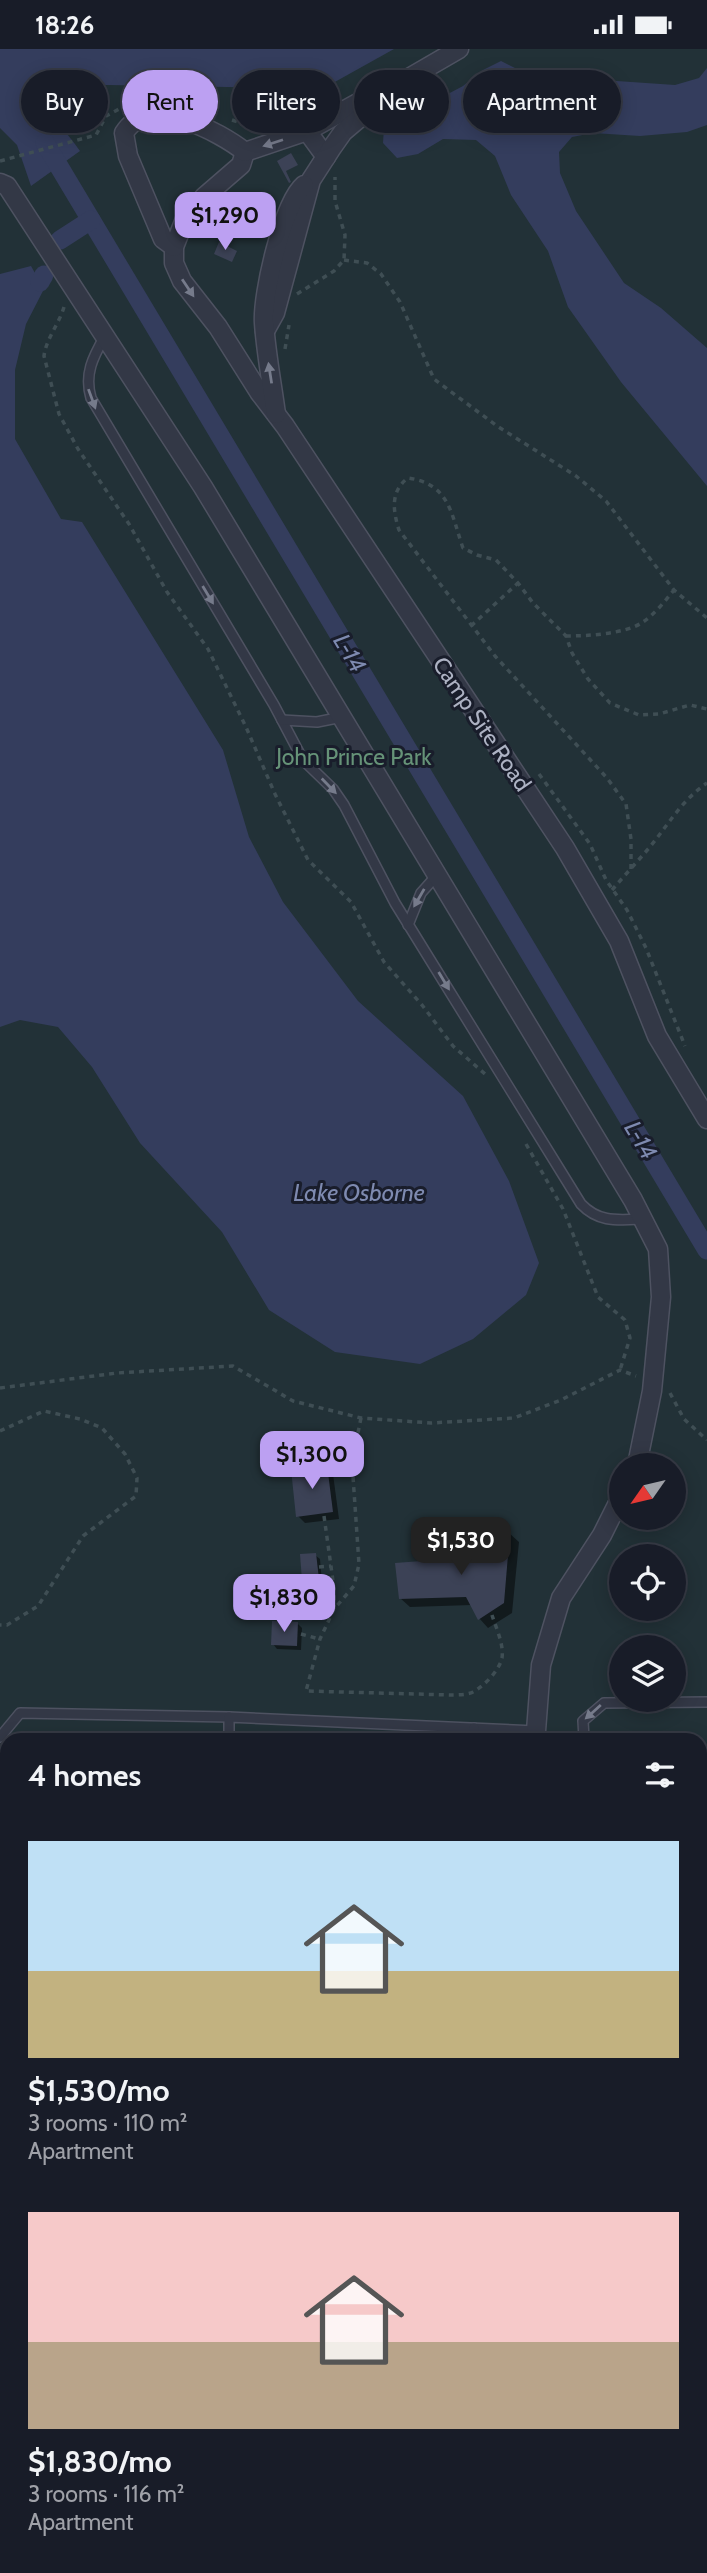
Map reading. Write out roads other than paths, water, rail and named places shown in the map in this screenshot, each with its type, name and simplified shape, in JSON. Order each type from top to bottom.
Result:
[{"type":"street","name":"Camp Site Road","points":[[423,70],[459,49]]},
{"type":"street","points":[[174,247],[163,239],[138,184],[124,145],[124,133],[128,126],[154,117],[189,120],[223,135],[245,152]]},
{"type":"street","name":"Camp Site Road","points":[[354,123],[328,153],[311,180],[297,192],[279,237],[264,322],[276,414],[565,848],[619,941],[657,1036],[707,1119]]},
{"type":"street","points":[[245,152],[301,133]]},
{"type":"street","points":[[309,133],[328,153]]},
{"type":"street","points":[[245,152],[241,165],[204,197],[185,219],[174,247],[174,263],[183,281],[218,327],[276,414]]},
{"type":"street","points":[[0,183],[7,187],[203,487],[643,1219],[658,1249],[661,1285],[652,1383],[639,1453]]},
{"type":"street","points":[[218,327],[224,327],[243,350],[250,350],[266,338]]},
{"type":"street","points":[[538,1733],[541,1665],[561,1598],[609,1521]]},
{"type":"lane","points":[[105,335],[89,368],[87,379],[90,398],[282,720],[303,760],[333,789],[344,805],[408,925],[581,1204],[589,1213],[606,1220],[643,1219]]},
{"type":"lane","points":[[282,720],[317,722],[341,717]]},
{"type":"lane","points":[[408,925],[421,893],[437,875]]},
{"type":"lane","points":[[584,1733],[583,1721],[604,1703],[707,1702]]},
{"type":"lane","points":[[3,1733],[19,1713],[229,1717],[474,1728],[510,1733]]},
{"type":"lane","points":[[229,1717],[229,1733]]},
{"type":"lane","points":[[474,1728],[474,1733]]},
{"type":"water","points":[[0,49],[394,49],[340,79],[340,70],[232,70],[232,87],[218,87],[218,70],[122,70],[122,85],[108,85],[108,70],[21,70],[21,133],[67,133],[80,151],[31,186],[17,145],[0,128]]},
{"type":"water","points":[[501,61],[519,70],[483,70]]},
{"type":"water","points":[[707,68],[707,125],[687,132],[640,136],[593,133],[621,133],[621,81],[675,85],[699,78]]},
{"type":"water","points":[[463,86],[463,133],[593,133],[572,137],[559,152],[560,173],[576,211],[624,283],[661,308],[707,348],[707,486],[621,382],[568,307],[548,251],[511,195],[495,156],[476,140],[443,139],[418,154],[397,158],[383,143],[384,133],[449,133],[449,93]]},
{"type":"water","name":"Lake Osborne","points":[[31,266],[44,289],[26,324],[15,370],[15,439],[61,519],[82,522],[223,750],[249,837],[283,902],[358,1001],[463,1096],[509,1181],[539,1263],[526,1295],[473,1339],[420,1364],[335,1352],[269,1310],[222,1232],[140,1143],[92,1067],[58,1027],[20,1020],[0,1027],[0,274]]},
{"type":"waterway","name":"L-14","points":[[45,143],[707,1250]]},
{"type":"waterway","points":[[60,240],[91,220]]},
{"type":"waterway","points":[[40,282],[44,275]]},
{"type":"park label","name":"John Prince Park","points":[[354,757]]}]
